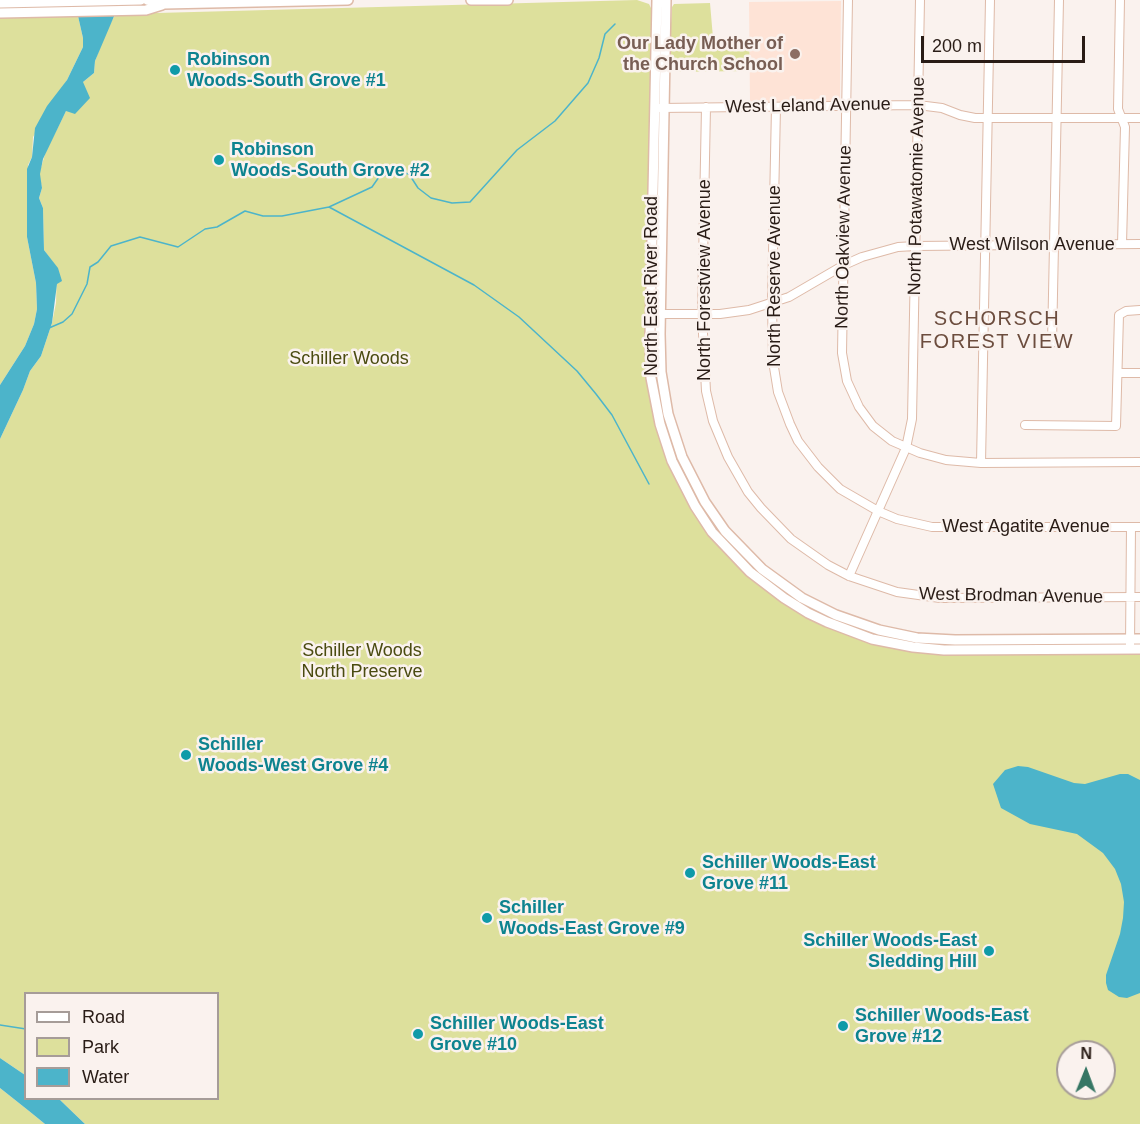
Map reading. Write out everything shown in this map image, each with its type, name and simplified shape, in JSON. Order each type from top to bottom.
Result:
[{"type":"main road","points":[[0,13],[141,0]]},
{"type":"main road","points":[[147,0],[164,4],[348,0]]},
{"type":"main road","points":[[471,0],[508,0]]},
{"type":"main road","name":"North East River Road","points":[[657,0],[659,108],[655,314],[662,384],[676,443],[700,494],[736,543],[775,579],[802,598],[861,625],[898,635],[955,645],[1135,644]]},
{"type":"main road","name":"North East River Road","points":[[659,108],[666,0]]},
{"type":"main road","points":[[0,3],[121,10],[146,10],[164,4]]},
{"type":"street","name":"North Oakview Avenue","points":[[848,0],[842,352],[847,381],[866,417],[883,434],[906,448],[946,460],[981,463],[1140,462]]},
{"type":"street","name":"North Potawatomie Avenue","points":[[849,576],[906,448],[913,406],[920,0]]},
{"type":"street","points":[[981,463],[990,0]]},
{"type":"street","points":[[1052,343],[1059,0]]},
{"type":"street","points":[[1120,0],[1118,109],[1125,127],[1122,244]]},
{"type":"street","name":"West Leland Avenue","points":[[659,108],[918,105],[942,108],[967,117],[1140,118]]},
{"type":"street","name":"North Forestview Avenue","points":[[706,107],[702,314],[704,370],[709,407],[719,439],[736,473],[761,508],[791,539],[828,565],[849,576]]},
{"type":"street","name":"North Reserve Avenue","points":[[776,107],[772,302],[775,377],[789,424],[808,455],[829,480],[878,511]]},
{"type":"street","name":"West Wilson Avenue","points":[[655,314],[735,312],[772,302],[800,291],[844,265],[881,251],[915,246],[1140,244]]},
{"type":"street","points":[[1025,425],[1116,426],[1118,319],[1122,312],[1140,310]]},
{"type":"street","points":[[1118,373],[1140,373]]},
{"type":"street","name":"West Agatite Avenue","points":[[878,511],[915,524],[950,528],[1140,527]]},
{"type":"street","points":[[1131,527],[1131,597],[1135,644]]},
{"type":"street","name":"West Brodman Avenue","points":[[849,576],[897,592],[940,598],[1140,597]]},
{"type":"shaded area","name":"Our Lady Mother of the Church School","points":[[841,1],[840,101],[750,102],[749,2]]},
{"type":"green space","name":"Schiller Woods North Preserve","points":[[637,0],[649,4],[653,12],[646,357],[648,385],[657,427],[672,471],[690,506],[712,537],[829,628],[867,642],[913,652],[947,654],[1140,653],[1140,1124],[85,1124],[60,1100],[219,1100],[219,992],[24,992],[24,1074],[0,1058],[0,439],[30,371],[41,356],[56,303],[57,268],[44,250],[43,208],[39,198],[42,188],[39,174],[46,151],[66,111],[83,82],[94,73],[95,61],[115,15],[120,14]]},
{"type":"green space","points":[[710,3],[713,38],[745,38],[730,40],[731,49],[739,48],[749,40],[750,71],[668,72],[672,7],[674,4]]},
{"type":"green space","points":[[78,16],[83,47],[67,80],[33,137],[32,157],[28,165],[27,237],[36,283],[37,309],[34,324],[25,346],[0,385],[0,17]]},
{"type":"green space","points":[[0,1088],[29,1111],[45,1124],[0,1124]]},
{"type":"water","points":[[79,0],[121,0],[95,61],[94,73],[83,82],[90,98],[75,114],[66,111],[43,159],[40,174],[42,188],[39,198],[43,208],[44,250],[58,268],[62,281],[57,284],[52,323],[41,356],[30,371],[0,439],[0,385],[25,346],[37,309],[36,283],[27,237],[27,169],[32,157],[35,128],[47,106],[67,80],[83,47],[78,16]]},
{"type":"water","points":[[1018,766],[1028,767],[1074,783],[1085,784],[1120,774],[1128,774],[1140,780],[1140,993],[1127,998],[1119,997],[1108,990],[1106,983],[1106,975],[1123,918],[1124,902],[1121,884],[1115,869],[1103,853],[1077,834],[1030,824],[1001,808],[993,784],[1005,770]]},
{"type":"water","points":[[0,1058],[24,1074],[24,1100],[60,1100],[85,1124],[45,1124],[0,1088]]},
{"type":"waterway","points":[[329,207],[372,187],[379,177],[400,172],[409,174],[418,188],[431,198],[452,203],[470,202],[517,150],[555,121],[588,83],[599,58],[605,34],[615,24]]},
{"type":"waterway","points":[[49,328],[63,322],[72,314],[87,284],[90,267],[98,262],[111,246],[140,237],[178,247],[205,229],[217,227],[245,211],[263,216],[282,216],[329,207],[474,285],[519,317],[577,371],[596,394],[612,415],[649,484]]},
{"type":"waterway","points":[[0,1025],[24,1029]]},
{"type":"place","name":"Our Lady Mother of the Church School","points":[[795,54]]},
{"type":"place","name":"Robinson Woods-South Grove #1","points":[[175,70]]},
{"type":"place","name":"Robinson Woods-South Grove #2","points":[[219,160]]},
{"type":"place","name":"Schiller Woods-West Grove #4","points":[[186,755]]},
{"type":"place","name":"Schiller Woods-East Grove #11","points":[[690,873]]},
{"type":"place","name":"Schiller Woods-East Grove #9","points":[[487,918]]},
{"type":"place","name":"Schiller Woods-East Sledding Hill","points":[[989,951]]},
{"type":"place","name":"Schiller Woods-East Grove #12","points":[[843,1026]]},
{"type":"place","name":"Schiller Woods-East Grove #10","points":[[418,1034]]},
{"type":"district","name":"SCHORSCH FOREST VIEW","points":[[997,330]]},
{"type":"park label","name":"Schiller Woods","points":[[349,359]]}]
